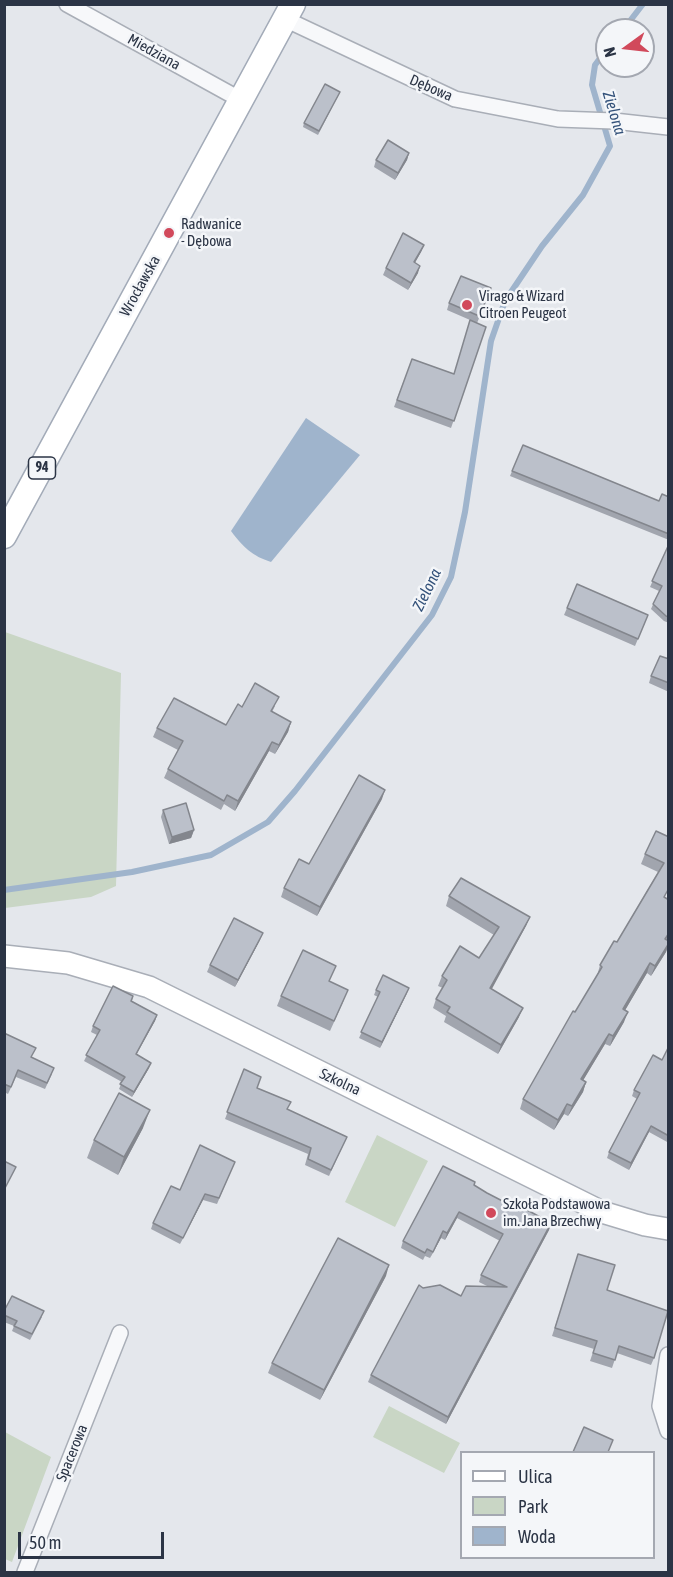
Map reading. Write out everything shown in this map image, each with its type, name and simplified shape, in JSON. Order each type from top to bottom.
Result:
[{"type":"main road","name":"Wrocławska","points":[[4,536],[289,12]]},
{"type":"street","name":"Miedziana","points":[[67,4],[241,100]]},
{"type":"street","name":"Dębowa","points":[[289,12],[455,99],[558,119],[588,122],[614,121],[669,127]]},
{"type":"street","name":"Szkolna","points":[[4,956],[68,963],[149,987],[602,1212],[645,1225],[669,1229]]},
{"type":"street","name":"Spacerowa","points":[[25,1572],[120,1333]]},
{"type":"street","points":[[669,1355],[660,1406],[669,1431]]},
{"type":"green space","points":[[5,632],[121,673],[116,886],[91,897],[5,908]]},
{"type":"green space","points":[[377,1135],[428,1161],[395,1227],[345,1202]]},
{"type":"green space","points":[[389,1406],[460,1443],[444,1473],[373,1437]]},
{"type":"green space","points":[[5,1432],[51,1457],[12,1562],[5,1559]]},
{"type":"water","points":[[306,418],[360,455],[271,562],[248,550],[231,531]]},
{"type":"building","points":[[325,84],[340,92],[319,131],[304,123]]},
{"type":"building","points":[[388,140],[409,153],[398,173],[376,160]]},
{"type":"building","points":[[403,233],[424,245],[414,262],[420,266],[411,283],[386,268]]},
{"type":"building","name":"Virago & Wizard Citroen Peugeot","points":[[461,276],[491,288],[479,316],[449,303]]},
{"type":"building","points":[[470,320],[486,327],[454,421],[397,400],[412,359],[454,374]]},
{"type":"building","points":[[523,445],[659,501],[662,494],[669,497],[669,534],[512,471]]},
{"type":"building","points":[[669,544],[669,617],[653,604],[662,586],[652,581]]},
{"type":"building","points":[[577,584],[648,615],[638,639],[567,608]]},
{"type":"building","points":[[660,656],[669,659],[669,683],[651,676]]},
{"type":"building","points":[[255,683],[279,697],[271,711],[291,722],[279,745],[272,742],[238,801],[227,795],[224,801],[168,769],[183,741],[157,728],[174,698],[226,725],[238,704],[242,707]]},
{"type":"building","points":[[359,775],[385,790],[320,907],[284,888],[299,859],[309,864]]},
{"type":"building","points":[[186,803],[194,830],[172,837],[163,810]]},
{"type":"building","points":[[656,831],[669,837],[669,888],[664,897],[669,900],[669,933],[665,939],[669,943],[655,966],[650,963],[623,1009],[628,1012],[613,1036],[609,1034],[581,1079],[586,1082],[572,1106],[567,1104],[558,1120],[523,1099],[573,1011],[575,1012],[602,967],[600,965],[614,941],[617,942],[664,863],[645,854]]},
{"type":"building","points":[[461,878],[530,917],[490,988],[523,1008],[501,1045],[447,1012],[450,1007],[436,999],[447,980],[442,976],[460,946],[479,958],[499,927],[449,896]]},
{"type":"building","points":[[234,918],[263,933],[238,980],[210,965]]},
{"type":"building","points":[[303,950],[336,966],[329,981],[348,990],[334,1021],[281,996]]},
{"type":"building","points":[[383,975],[409,988],[382,1042],[361,1032],[380,992],[376,990]]},
{"type":"building","points":[[113,986],[133,996],[131,1001],[157,1015],[136,1054],[151,1063],[134,1092],[120,1084],[125,1077],[86,1055],[100,1030],[93,1026]]},
{"type":"building","points":[[4,1033],[36,1048],[31,1057],[54,1068],[47,1083],[18,1070],[11,1087],[4,1084]]},
{"type":"building","points":[[669,1046],[669,1136],[651,1126],[631,1163],[609,1152],[640,1093],[634,1090],[653,1055],[662,1060]]},
{"type":"building","points":[[244,1069],[261,1077],[257,1088],[291,1102],[287,1109],[347,1137],[331,1170],[308,1159],[311,1148],[227,1112]]},
{"type":"building","points":[[119,1093],[150,1110],[124,1157],[94,1140]]},
{"type":"building","points":[[200,1145],[235,1162],[219,1198],[205,1194],[183,1238],[153,1223],[171,1186],[180,1190]]},
{"type":"building","points":[[4,1161],[16,1167],[4,1190]]},
{"type":"building","points":[[443,1166],[475,1182],[474,1185],[487,1193],[516,1208],[518,1205],[551,1223],[448,1417],[371,1375],[419,1285],[423,1288],[440,1285],[461,1296],[466,1286],[507,1287],[481,1275],[503,1234],[459,1212],[447,1233],[443,1231],[433,1252],[427,1249],[425,1253],[403,1241]]},
{"type":"building","points":[[338,1238],[389,1265],[324,1390],[272,1363]]},
{"type":"building","points":[[578,1254],[615,1265],[607,1290],[668,1311],[654,1358],[619,1346],[615,1360],[593,1353],[597,1341],[555,1328]]},
{"type":"building","points":[[12,1296],[44,1311],[32,1334],[14,1326],[17,1321],[4,1315]]},
{"type":"building","points":[[584,1427],[613,1440],[608,1451],[573,1451]]},
{"type":"waterway","name":"Zielona","points":[[632,18],[643,4]]},
{"type":"waterway","name":"Zielona","points":[[4,890],[132,872],[211,855],[268,822],[295,791],[432,615],[451,577],[465,512],[491,341],[505,301],[542,246],[583,195],[610,146],[592,85],[595,65]]},
{"type":"place","name":"Radwanice - Dębowa","points":[[169,233]]},
{"type":"place","name":"Virago & Wizard Citroen Peugeot","points":[[467,305]]},
{"type":"place","name":"Szkoła Podstawowa im. Jana Brzechwy","points":[[491,1213]]}]
